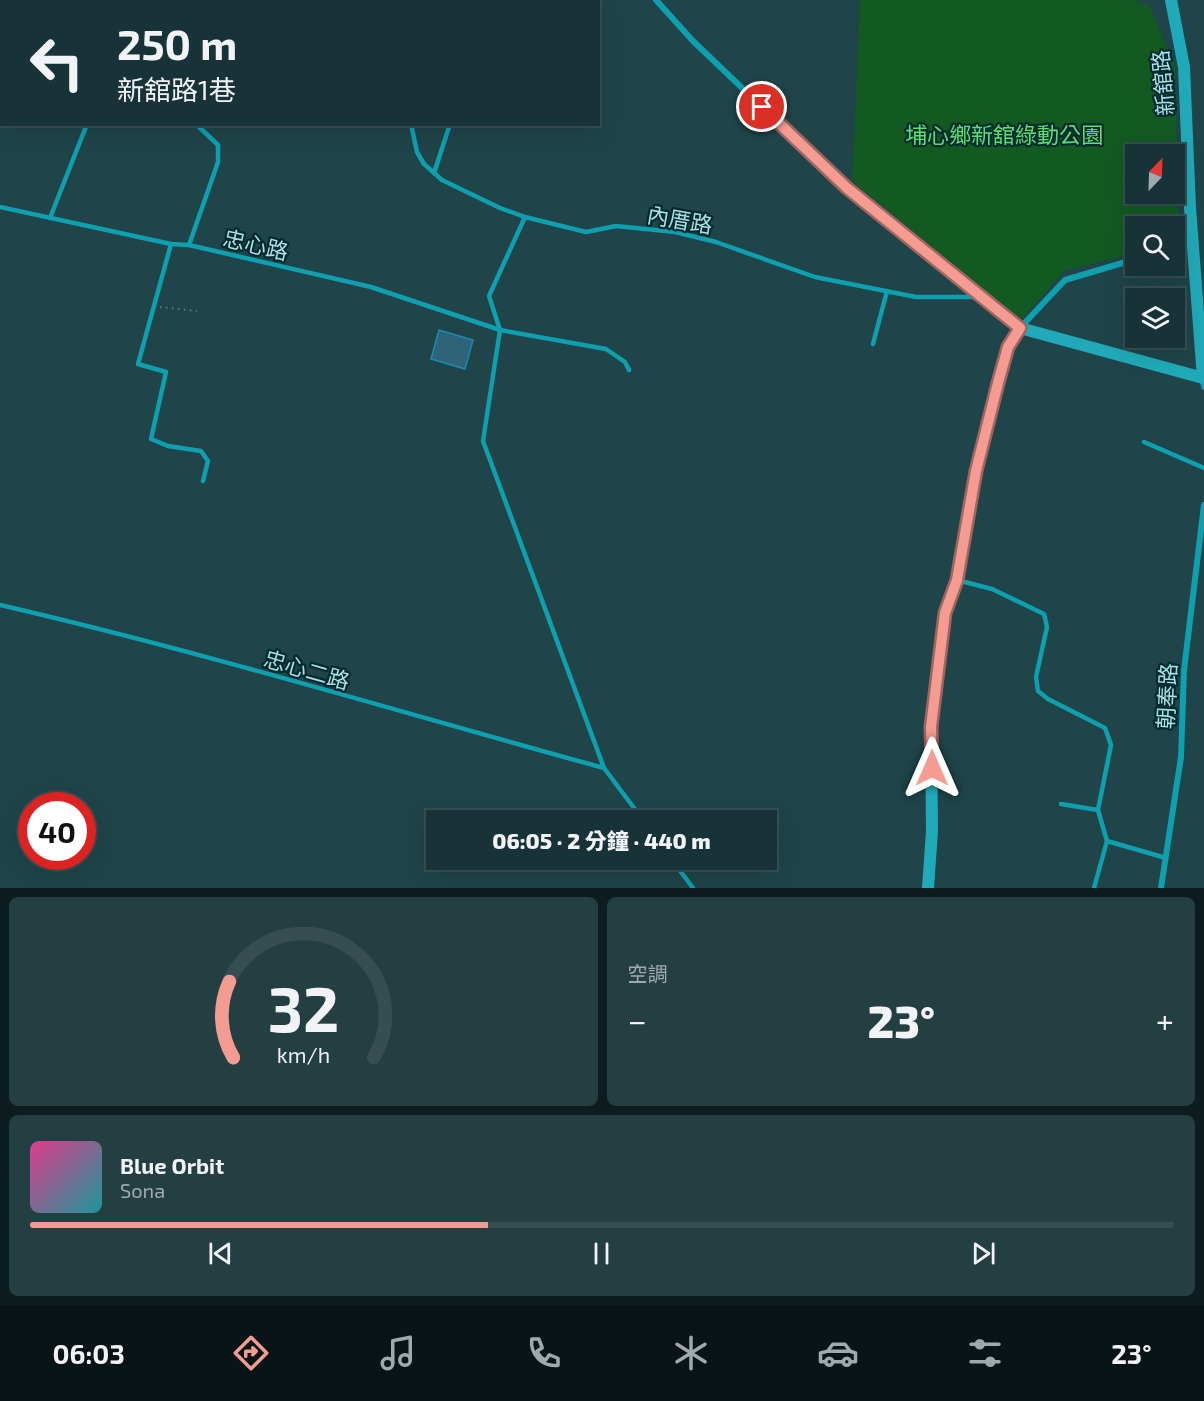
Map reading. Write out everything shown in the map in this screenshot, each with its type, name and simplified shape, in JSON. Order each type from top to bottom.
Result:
[{"type":"street","points":[[656,0],[693,41],[847,188],[1020,328],[1204,383]]},
{"type":"street","name":"新舘路","points":[[1171,0],[1184,67],[1190,208],[1204,383]]},
{"type":"street","points":[[1185,244],[1193,241]]},
{"type":"street","points":[[928,888],[932,831],[931,727],[945,613],[957,580],[981,449],[1008,347],[1020,328],[1065,280],[1125,262]]},
{"type":"street","name":"朝奉路","points":[[1161,888],[1180,757],[1184,670],[1204,505]]},
{"type":"lane","points":[[50,218],[86,126]]},
{"type":"lane","points":[[189,245],[218,162],[218,145],[198,126]]},
{"type":"lane","name":"內厝路","points":[[411,126],[417,152],[434,173],[464,192],[525,217],[586,232],[616,226],[675,232],[716,242],[815,277],[916,297],[982,297]]},
{"type":"lane","points":[[434,173],[449,126]]},
{"type":"lane","name":"忠心路","points":[[0,207],[171,244],[189,245],[371,287],[500,330],[606,349],[625,362],[629,370]]},
{"type":"lane","points":[[525,217],[489,296],[500,330],[483,441],[604,768],[636,810]]},
{"type":"lane","points":[[171,244],[138,364],[166,372],[151,440],[168,447],[201,451],[208,461],[203,481]]},
{"type":"lane","points":[[873,344],[887,291]]},
{"type":"lane","points":[[1144,442],[1204,468]]},
{"type":"lane","points":[[957,580],[992,589],[1044,614],[1047,627],[1036,677],[1038,691],[1048,699],[1105,728],[1111,745],[1098,810],[1107,841],[1094,888]]},
{"type":"lane","name":"忠心二路","points":[[0,605],[148,639],[383,708],[604,768]]},
{"type":"lane","points":[[1061,804],[1098,810]]},
{"type":"lane","points":[[1107,841],[1166,858]]},
{"type":"lane","points":[[680,870],[693,888]]},
{"type":"path","points":[[154,306],[197,311]]},
{"type":"green space","name":"埔心鄉新舘綠動公園","points":[[860,0],[1133,0],[1149,5],[1175,66],[1177,144],[1125,144],[1125,204],[1178,204],[1179,216],[1125,216],[1125,256],[1064,271],[1021,320],[852,181]]},
{"type":"building","points":[[439,330],[473,340],[465,369],[431,359]]},
{"type":"route","points":[[762,107],[847,188],[1020,328],[1008,347],[998,383],[976,471],[957,580],[945,613],[931,727],[932,768]]}]
